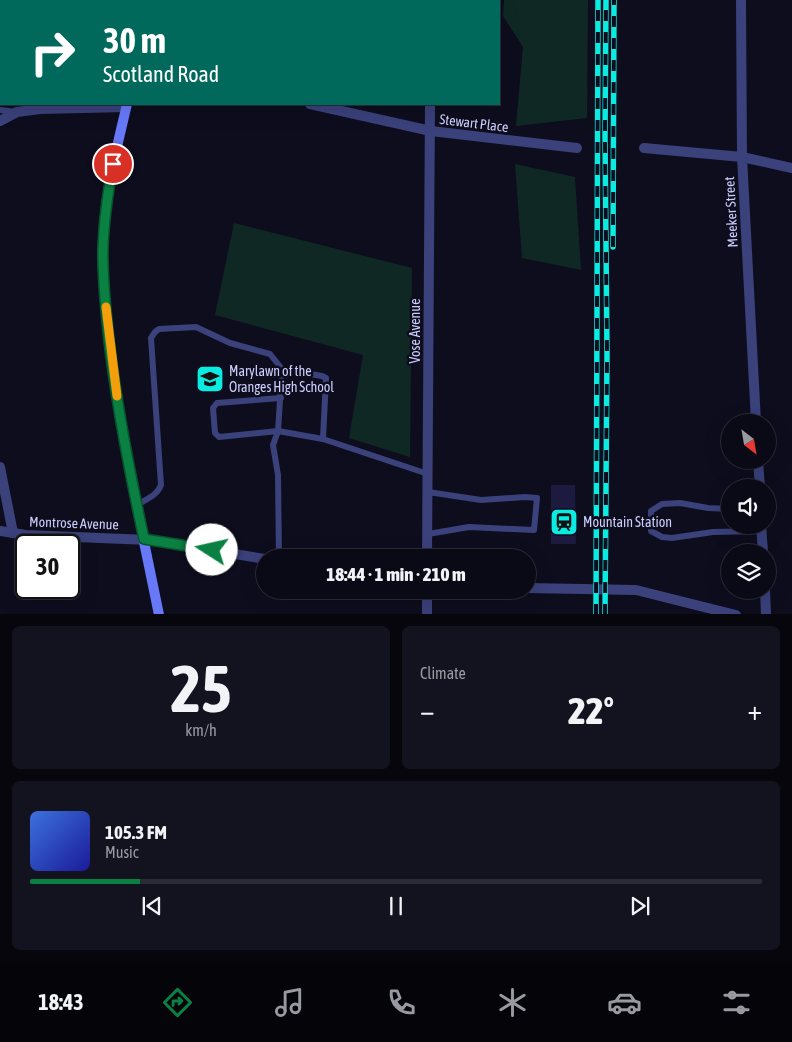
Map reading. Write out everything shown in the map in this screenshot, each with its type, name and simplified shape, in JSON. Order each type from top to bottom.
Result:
[{"type":"main road","points":[[127,105],[113,164],[106,207],[103,249],[106,304],[114,382],[159,614]]},
{"type":"street","name":"Meeker Street","points":[[741,0],[742,157],[756,414]]},
{"type":"street","points":[[0,121],[17,112],[40,109],[127,105]]},
{"type":"street","name":"Stewart Place","points":[[314,105],[431,131],[577,148]]},
{"type":"street","name":"Vose Avenue","points":[[427,549],[430,105]]},
{"type":"street","points":[[644,148],[742,157],[792,168]]},
{"type":"street","points":[[0,467],[13,533]]},
{"type":"street","name":"Montrose Avenue","points":[[0,531],[26,535],[144,539],[256,558]]},
{"type":"street","points":[[536,588],[630,589],[736,614]]},
{"type":"street","points":[[427,599],[427,614]]},
{"type":"street","points":[[765,599],[766,614]]},
{"type":"lane","points":[[0,110],[17,112]]},
{"type":"lane","points":[[137,505],[156,494],[161,485],[151,338],[159,329],[196,327],[230,343],[270,354],[282,368],[326,378],[323,439]]},
{"type":"lane","points":[[279,549],[278,476],[273,445],[278,431],[282,368]]},
{"type":"lane","points":[[280,398],[217,403],[213,408],[215,433],[219,437],[278,431],[323,439],[428,474]]},
{"type":"lane","points":[[428,492],[481,500],[537,498],[534,530],[469,527],[428,534]]},
{"type":"lane","points":[[721,509],[680,503],[662,504],[651,511],[651,531],[662,537],[672,538],[721,531]]},
{"type":"green space","points":[[504,0],[588,0],[587,118],[516,126],[523,47],[503,16]]},
{"type":"green space","points":[[515,164],[575,177],[581,270],[522,258]]},
{"type":"green space","points":[[234,223],[412,268],[410,457],[349,438],[363,355],[215,315]]},
{"type":"building","points":[[551,485],[575,485],[576,544],[551,544]]},
{"type":"railway","points":[[596,614],[598,0]]},
{"type":"railway","points":[[605,614],[607,355],[606,0]]},
{"type":"railway","points":[[613,247],[614,0]]},
{"type":"slow traffic","points":[[106,307],[117,396]]},
{"type":"place","name":"Marylawn of the Oranges High School","points":[[210,379]]},
{"type":"place","name":"Mountain Station","points":[[564,522]]},
{"type":"route","points":[[113,164],[106,207],[103,249],[107,322],[114,382],[144,539],[212,550]]}]
